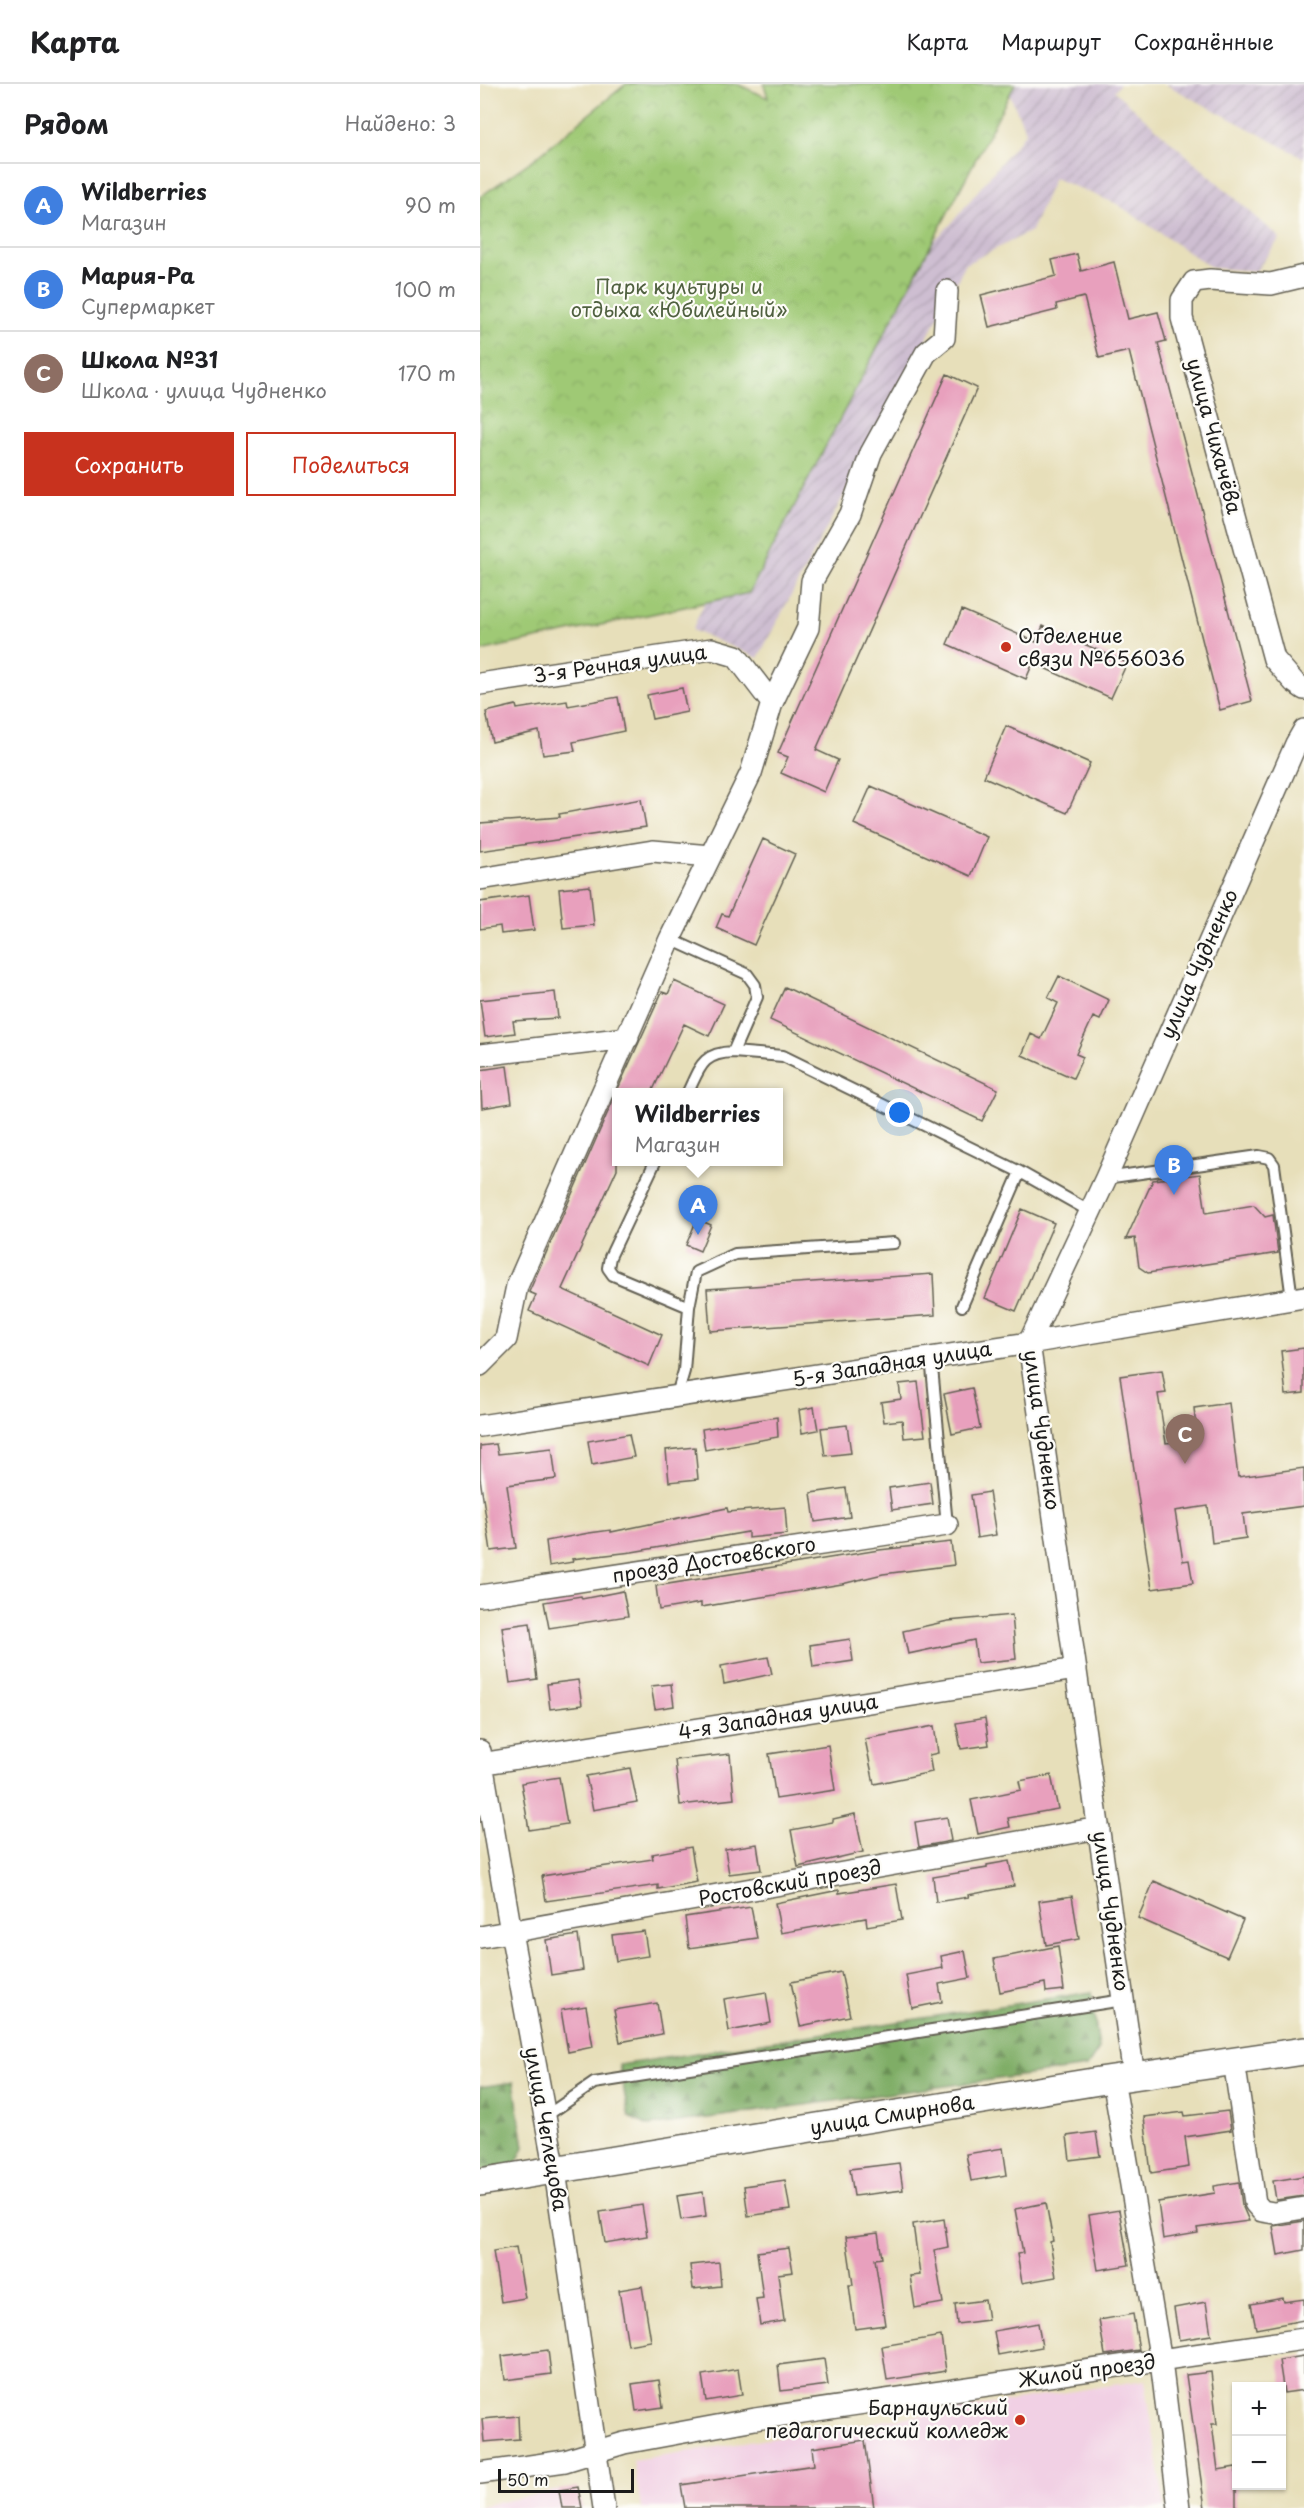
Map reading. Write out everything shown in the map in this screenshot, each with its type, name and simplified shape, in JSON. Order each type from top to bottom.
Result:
[{"type":"street","name":"улица Чихачёва","points":[[1304,276],[1271,284],[1210,280],[1194,282],[1182,300],[1182,318],[1274,659],[1293,682],[1304,688]]},
{"type":"street","points":[[480,1365],[506,1339],[517,1286],[670,939],[751,773],[772,702],[808,628],[812,581],[850,514],[871,453],[926,353],[944,338],[947,291]]},
{"type":"street","name":"3-я Речная улица","points":[[480,684],[712,649],[736,656],[772,702]]},
{"type":"street","name":"улица Чудненко","points":[[1179,2508],[1124,2078],[1123,2000],[1029,1343],[1091,1212],[1304,730]]},
{"type":"street","points":[[480,879],[653,851],[710,856]]},
{"type":"street","points":[[480,1055],[628,1038]]},
{"type":"street","name":"5-я Западная улица","points":[[480,1426],[1029,1343],[1298,1298]]},
{"type":"street","name":"проезд Достоевского","points":[[480,1596],[947,1525]]},
{"type":"street","name":"4-я Западная улица","points":[[481,1760],[1076,1669]]},
{"type":"street","name":"улица Чеглецова","points":[[481,1760],[546,2116],[604,2508]]},
{"type":"street","name":"Ростовский проезд","points":[[480,1937],[1099,1828]]},
{"type":"street","name":"улица Смирнова","points":[[480,2182],[1304,2050]]},
{"type":"street","points":[[1234,2061],[1255,2202],[1262,2211],[1274,2213],[1304,2208]]},
{"type":"street","name":"Жилой проезд","points":[[480,2473],[565,2461],[624,2444],[755,2419],[1304,2339]]},
{"type":"lane","points":[[670,939],[747,974],[755,986],[757,997],[733,1052]]},
{"type":"lane","points":[[690,1088],[702,1063],[717,1052],[783,1056],[1020,1172],[1091,1212]]},
{"type":"lane","points":[[1106,1178],[1259,1156],[1269,1158],[1274,1165],[1298,1298]]},
{"type":"lane","points":[[653,1166],[610,1257],[608,1268],[613,1275],[689,1307]]},
{"type":"lane","points":[[962,1306],[1020,1172]]},
{"type":"lane","points":[[677,1395],[684,1371],[689,1307],[696,1272],[735,1254],[894,1243]]},
{"type":"lane","points":[[931,1357],[947,1525]]},
{"type":"lane","points":[[546,2116],[594,2083],[1123,2000]]},
{"type":"shaded area","points":[[1005,84],[1120,84],[1114,91],[1280,238],[1256,271],[1212,268],[1117,204],[1054,178],[1031,231],[966,264],[758,658],[692,630],[722,564],[863,310],[950,225],[1026,132]]},
{"type":"shaded area","points":[[1165,84],[1304,84],[1304,158]]},
{"type":"shaded area","name":"Барнаульский педагогический колледж","points":[[1145,2380],[1165,2508],[641,2508],[633,2460]]},
{"type":"shaded area","points":[[559,2490],[562,2508],[480,2508],[480,2506]]},
{"type":"green space","name":"Парк культуры и отдыха «Юбилейный»","points":[[626,84],[737,84],[768,98],[764,84],[1015,84],[749,593],[480,651],[480,197],[534,159]]},
{"type":"green space","points":[[1091,1992],[1099,2049],[1087,2067],[648,2126],[629,2117],[619,2065]]},
{"type":"green space","points":[[514,2082],[524,2147],[515,2165],[480,2170],[480,2087]]},
{"type":"building","points":[[1077,254],[1081,271],[1114,262],[1128,319],[1158,312],[1166,341],[1158,343],[1252,701],[1220,710],[1129,351],[1099,358],[1084,297],[1056,304],[1057,310],[989,327],[981,295],[1056,276],[1052,260]]},
{"type":"building","points":[[947,374],[977,388],[816,750],[838,760],[824,792],[781,773],[788,757],[778,753]]},
{"type":"building","points":[[962,610],[1036,642],[1043,626],[1127,663],[1111,698],[1033,663],[1026,679],[947,644]]},
{"type":"building","points":[[682,688],[687,712],[652,719],[647,695]]},
{"type":"building","points":[[618,697],[624,731],[573,742],[575,751],[543,755],[539,731],[492,742],[486,712],[516,705],[517,709],[567,701],[568,706]]},
{"type":"building","points":[[1006,726],[1090,763],[1067,813],[984,777]]},
{"type":"building","points":[[871,786],[987,837],[971,876],[854,824]]},
{"type":"building","points":[[641,799],[646,827],[480,851],[480,823],[560,817],[559,814]]},
{"type":"building","points":[[763,839],[795,854],[754,945],[716,928],[722,914],[728,916]]},
{"type":"building","points":[[590,886],[594,925],[563,928],[559,889]]},
{"type":"building","points":[[529,895],[534,930],[501,934],[500,926],[480,929],[480,902]]},
{"type":"building","points":[[1059,976],[1109,1000],[1100,1020],[1093,1017],[1076,1054],[1083,1057],[1073,1078],[1022,1055],[1031,1034],[1041,1039],[1058,1003],[1048,998]]},
{"type":"building","points":[[674,981],[724,1004],[709,1036],[684,1024],[654,1088],[618,1088],[662,992],[668,994]]},
{"type":"building","points":[[785,987],[998,1089],[982,1121],[770,1020]]},
{"type":"building","points":[[555,992],[558,1018],[513,1021],[515,1033],[485,1037],[480,1000]]},
{"type":"building","points":[[507,1066],[512,1103],[482,1108],[480,1070]]},
{"type":"building","points":[[612,1103],[612,1166],[617,1166],[617,1169],[562,1289],[662,1335],[649,1366],[529,1311],[536,1295],[529,1292]]},
{"type":"building","points":[[1200,1174],[1206,1213],[1254,1205],[1265,1217],[1273,1215],[1278,1253],[1148,1273],[1139,1267],[1135,1238],[1126,1239],[1153,1180]]},
{"type":"building","points":[[1022,1209],[1054,1223],[1016,1311],[985,1298]]},
{"type":"building","points":[[697,1219],[711,1225],[700,1251],[686,1245]]},
{"type":"building","points":[[933,1274],[935,1315],[710,1331],[707,1289]]},
{"type":"building","points":[[1304,1348],[1304,1393],[1286,1395],[1281,1351]]},
{"type":"building","points":[[1162,1370],[1166,1393],[1158,1394],[1166,1443],[1197,1439],[1194,1408],[1229,1403],[1238,1477],[1304,1468],[1304,1506],[1243,1514],[1246,1538],[1212,1543],[1208,1506],[1175,1511],[1183,1561],[1189,1560],[1193,1583],[1152,1589],[1120,1376]]},
{"type":"building","points":[[918,1382],[925,1436],[904,1438],[902,1420],[884,1422],[881,1402],[901,1399],[899,1384]]},
{"type":"building","points":[[972,1388],[980,1428],[952,1434],[944,1394]]},
{"type":"building","points":[[814,1407],[818,1430],[802,1433],[799,1410]]},
{"type":"building","points":[[777,1417],[778,1437],[705,1450],[702,1429]]},
{"type":"building","points":[[847,1425],[851,1453],[825,1456],[821,1428]]},
{"type":"building","points":[[629,1434],[634,1457],[592,1465],[588,1441]]},
{"type":"building","points":[[496,1444],[498,1454],[552,1448],[556,1479],[507,1485],[516,1548],[491,1551],[480,1478],[480,1446]]},
{"type":"building","points":[[695,1447],[698,1479],[669,1482],[666,1450]]},
{"type":"building","points":[[930,1482],[933,1504],[892,1510],[889,1488]]},
{"type":"building","points":[[846,1488],[850,1517],[815,1522],[811,1493]]},
{"type":"building","points":[[989,1492],[996,1535],[977,1538],[971,1495]]},
{"type":"building","points":[[785,1507],[787,1534],[748,1538],[748,1532],[632,1552],[572,1559],[573,1562],[549,1566],[546,1541],[589,1533],[611,1530],[611,1532],[727,1508],[728,1512]]},
{"type":"building","points":[[951,1542],[954,1565],[883,1574],[842,1584],[701,1607],[701,1603],[659,1610],[656,1586],[879,1550]]},
{"type":"building","points":[[623,1591],[628,1616],[549,1628],[544,1602],[581,1596],[582,1599]]},
{"type":"building","points":[[1012,1615],[1016,1659],[977,1663],[974,1640],[908,1654],[903,1631],[948,1621]]},
{"type":"building","points":[[530,1623],[537,1679],[510,1683],[502,1627]]},
{"type":"building","points":[[850,1639],[853,1661],[813,1667],[810,1645]]},
{"type":"building","points":[[768,1657],[772,1674],[724,1684],[721,1666]]},
{"type":"building","points":[[578,1680],[582,1705],[550,1709],[547,1684]]},
{"type":"building","points":[[671,1684],[674,1706],[655,1709],[651,1686]]},
{"type":"building","points":[[985,1718],[989,1745],[961,1749],[956,1723]]},
{"type":"building","points":[[934,1726],[938,1753],[929,1755],[932,1772],[874,1784],[865,1739]]},
{"type":"building","points":[[828,1745],[835,1790],[776,1799],[769,1754]]},
{"type":"building","points":[[730,1754],[734,1799],[680,1805],[675,1760]]},
{"type":"building","points":[[630,1768],[637,1802],[593,1810],[586,1776]]},
{"type":"building","points":[[1051,1775],[1058,1809],[1008,1818],[1010,1827],[978,1834],[971,1800],[1021,1790],[1019,1781]]},
{"type":"building","points":[[559,1777],[567,1824],[529,1830],[521,1783]]},
{"type":"building","points":[[855,1814],[863,1852],[798,1867],[791,1830],[833,1822],[833,1819]]},
{"type":"building","points":[[947,1817],[951,1841],[919,1847],[915,1822]]},
{"type":"building","points":[[757,1844],[761,1870],[729,1874],[725,1849]]},
{"type":"building","points":[[691,1847],[697,1882],[658,1889],[658,1885],[546,1901],[542,1876],[653,1859],[652,1854]]},
{"type":"building","points":[[1009,1861],[1014,1886],[936,1902],[933,1877],[987,1868],[987,1865]]},
{"type":"building","points":[[1154,1881],[1243,1920],[1227,1957],[1138,1918]]},
{"type":"building","points":[[896,1884],[902,1920],[867,1926],[866,1918],[781,1933],[775,1903],[839,1890],[839,1893]]},
{"type":"building","points":[[1072,1896],[1079,1939],[1046,1945],[1039,1901]]},
{"type":"building","points":[[751,1907],[757,1938],[689,1948],[685,1917]]},
{"type":"building","points":[[644,1931],[648,1956],[616,1961],[612,1935]]},
{"type":"building","points":[[578,1935],[583,1970],[551,1975],[546,1940]]},
{"type":"building","points":[[1058,1946],[1064,1990],[1046,1992],[1045,1983],[1000,1992],[994,1959]]},
{"type":"building","points":[[965,1951],[970,1978],[939,1984],[942,2002],[912,2008],[906,1975],[943,1968],[941,1956]]},
{"type":"building","points":[[841,1972],[850,2016],[800,2026],[791,1982]]},
{"type":"building","points":[[766,1992],[771,2023],[729,2031],[724,1999]]},
{"type":"building","points":[[657,2003],[662,2034],[620,2042],[614,2010]]},
{"type":"building","points":[[586,2006],[593,2047],[568,2052],[561,2010]]},
{"type":"building","points":[[1228,2111],[1231,2130],[1185,2137],[1189,2167],[1151,2173],[1144,2117],[1184,2112],[1185,2116]]},
{"type":"building","points":[[1096,2132],[1100,2156],[1070,2160],[1067,2136]]},
{"type":"building","points":[[1003,2148],[1007,2175],[971,2181],[966,2154]]},
{"type":"building","points":[[899,2163],[903,2190],[854,2196],[850,2169]]},
{"type":"building","points":[[1304,2176],[1304,2196],[1276,2200],[1273,2181]]},
{"type":"building","points":[[785,2180],[790,2210],[748,2216],[744,2186]]},
{"type":"building","points":[[1239,2182],[1242,2205],[1249,2221],[1197,2228],[1198,2233],[1163,2239],[1158,2202],[1215,2193],[1214,2186]]},
{"type":"building","points":[[703,2192],[706,2216],[681,2220],[677,2196]]},
{"type":"building","points":[[1046,2203],[1053,2241],[1050,2242],[1056,2277],[1022,2283],[1017,2254],[1023,2253],[1015,2209]]},
{"type":"building","points":[[642,2205],[647,2236],[605,2243],[600,2212]]},
{"type":"building","points":[[1119,2210],[1129,2265],[1098,2270],[1089,2215]]},
{"type":"building","points":[[944,2219],[948,2247],[934,2250],[943,2303],[915,2308],[910,2276],[920,2275],[913,2224]]},
{"type":"building","points":[[1304,2221],[1304,2250],[1278,2255],[1273,2226]]},
{"type":"building","points":[[878,2233],[882,2258],[875,2259],[885,2325],[855,2329],[849,2285],[853,2285],[846,2237]]},
{"type":"building","points":[[516,2247],[525,2298],[501,2302],[493,2251]]},
{"type":"building","points":[[789,2248],[793,2272],[778,2274],[784,2321],[760,2325],[756,2299],[763,2298],[757,2252]]},
{"type":"building","points":[[719,2262],[721,2286],[693,2289],[690,2265]]},
{"type":"building","points":[[642,2286],[651,2341],[628,2345],[619,2290]]},
{"type":"building","points":[[1283,2298],[1284,2302],[1304,2299],[1304,2320],[1256,2329],[1251,2304]]},
{"type":"building","points":[[985,2300],[988,2320],[957,2324],[955,2304]]},
{"type":"building","points":[[1206,2302],[1211,2335],[1179,2340],[1174,2308]]},
{"type":"building","points":[[1133,2314],[1139,2350],[1105,2355],[1099,2320]]},
{"type":"building","points":[[1038,2323],[1042,2347],[998,2355],[994,2331]]},
{"type":"building","points":[[941,2336],[946,2371],[887,2380],[882,2346]]},
{"type":"building","points":[[548,2350],[551,2374],[505,2380],[502,2356]]},
{"type":"building","points":[[1304,2356],[1304,2390],[1286,2393],[1286,2382],[1282,2382],[1279,2360]]},
{"type":"building","points":[[824,2359],[828,2385],[781,2391],[778,2365]]},
{"type":"building","points":[[738,2369],[742,2395],[706,2401],[702,2375]]},
{"type":"building","points":[[1211,2372],[1217,2424],[1212,2424],[1218,2470],[1232,2468],[1232,2490],[1236,2490],[1236,2508],[1205,2508],[1186,2375]]},
{"type":"building","points":[[659,2380],[663,2407],[636,2411],[632,2384]]},
{"type":"building","points":[[518,2416],[519,2439],[484,2442],[482,2419]]},
{"type":"building","points":[[865,2440],[874,2508],[685,2508],[681,2485],[814,2465],[812,2448]]},
{"type":"building","points":[[578,2487],[582,2508],[562,2508],[559,2490]]},
{"type":"place","name":"Отделение связи №656036","points":[[1006,647]]},
{"type":"place","name":"Мария-Ра","points":[[1174,1195]]},
{"type":"place","name":"Wildberries","points":[[698,1235]]},
{"type":"place","name":"Школа №31","points":[[1185,1464]]},
{"type":"place","name":"Барнаульский педагогический колледж","points":[[1020,2420]]}]
